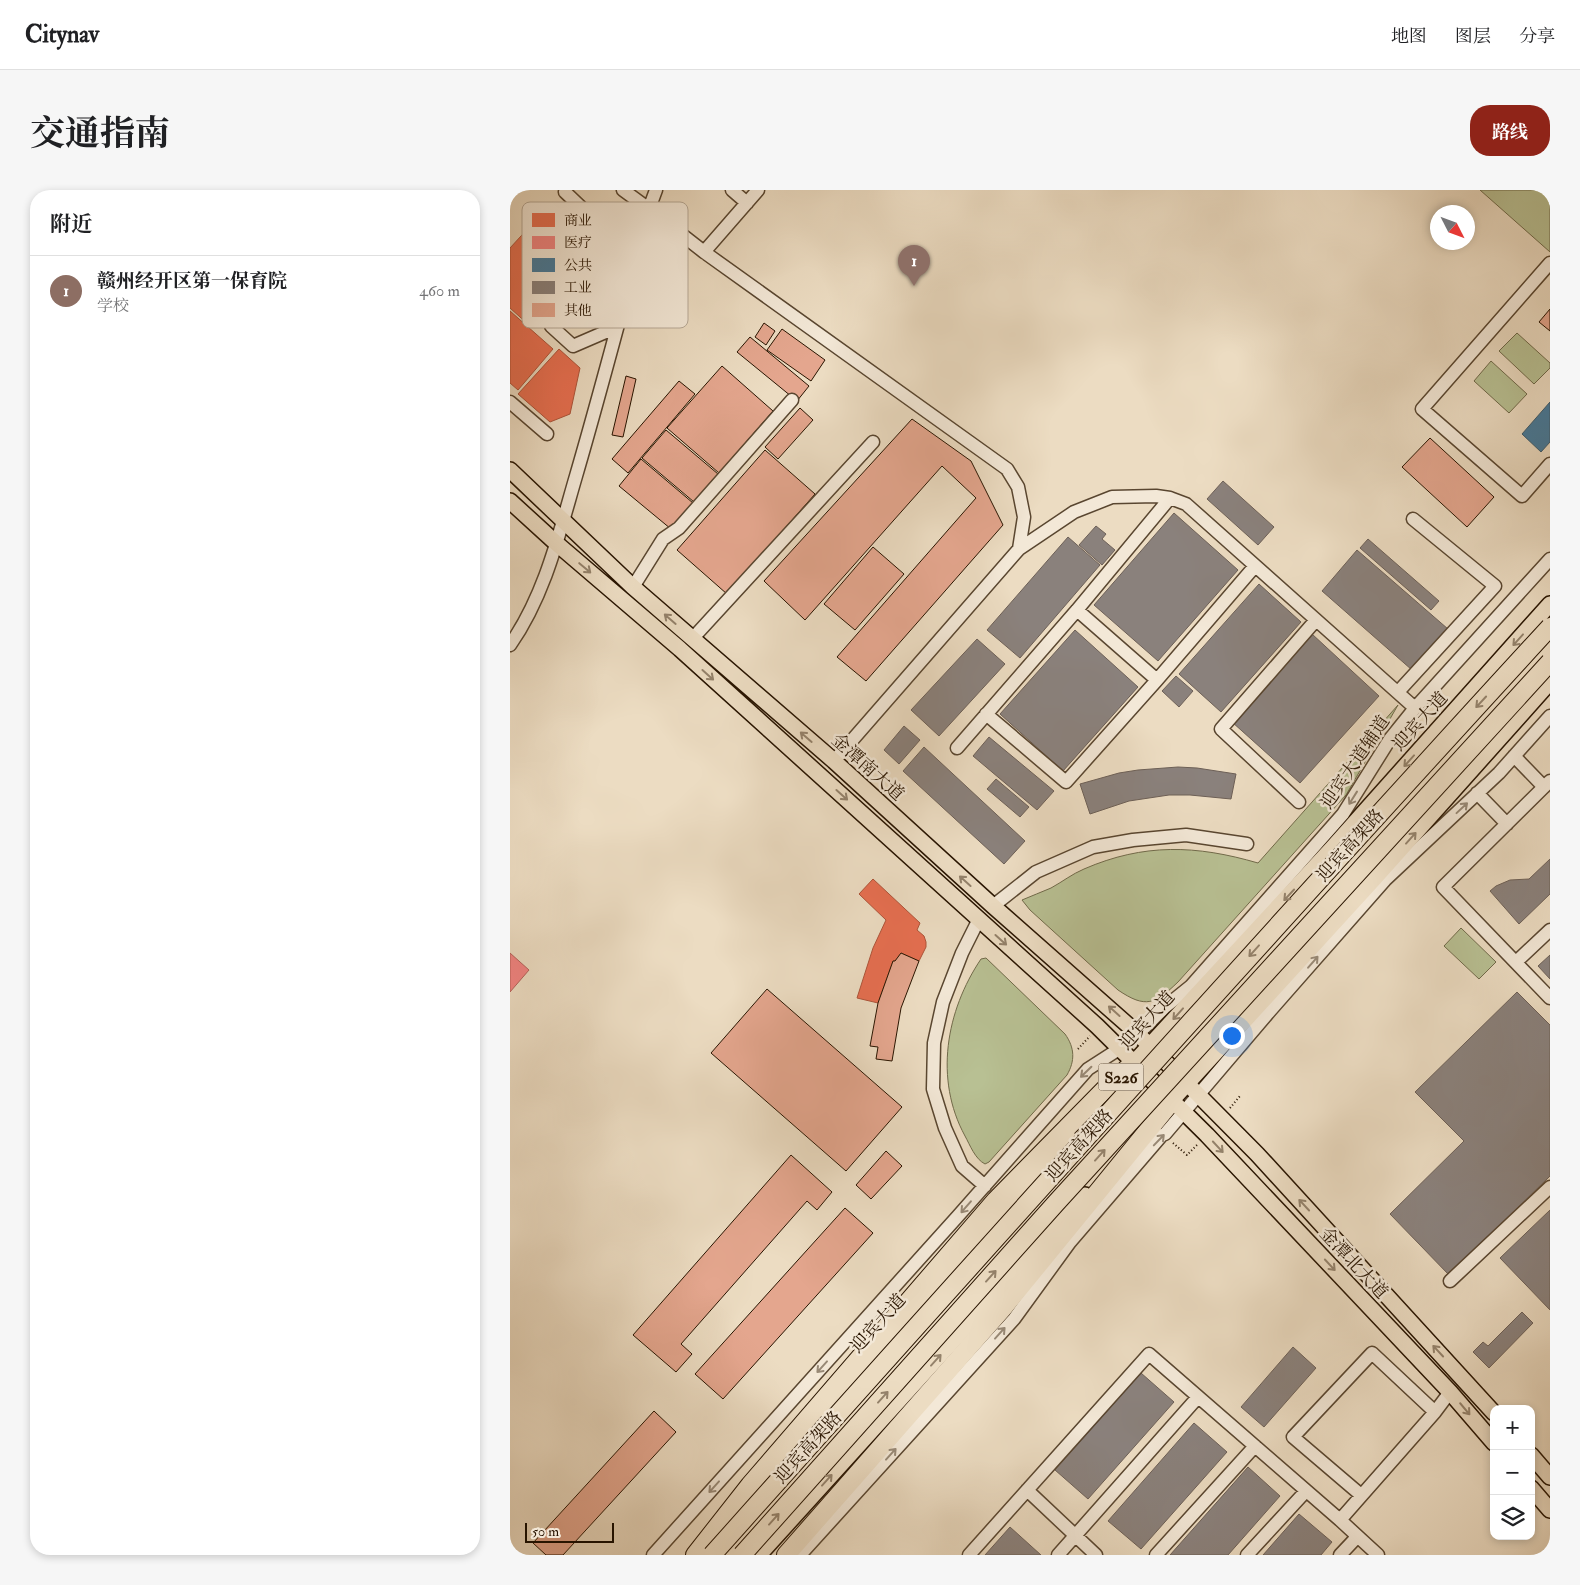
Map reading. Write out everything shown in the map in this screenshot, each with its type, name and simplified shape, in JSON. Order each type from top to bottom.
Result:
[{"type":"highway","name":"迎宾高架路","points":[[712,1555],[1360,833],[1550,627]]},
{"type":"highway","name":"迎宾高架路","points":[[742,1555],[1063,1196],[1550,662]]},
{"type":"highway","points":[[696,1555],[750,1485],[996,1200],[1133,1063]]},
{"type":"highway","points":[[786,1555],[1178,1107]]},
{"type":"main road","name":"金潭南大道","points":[[510,470],[633,587],[834,761],[993,906],[1138,1034],[1193,1090]]},
{"type":"main road","points":[[510,501],[680,649],[1091,1021],[1178,1107]]},
{"type":"main road","name":"迎宾大道","points":[[696,1555],[1009,1205],[1133,1063],[1332,848],[1550,604]]},
{"type":"main road","points":[[759,1555],[1178,1107],[1193,1090],[1218,1049],[1376,877],[1550,682]]},
{"type":"main road","name":"金潭北大道","points":[[1193,1090],[1264,1161],[1490,1409]]},
{"type":"main road","name":"金潭北大道","points":[[1178,1107],[1207,1135],[1450,1392],[1490,1438]]},
{"type":"main road","points":[[1535,1460],[1550,1476]]},
{"type":"main road","points":[[1535,1492],[1548,1505]]},
{"type":"street","points":[[623,190],[640,202]]},
{"type":"street","points":[[651,202],[656,190]]},
{"type":"street","points":[[732,190],[747,203]]},
{"type":"street","points":[[704,252],[758,190]]},
{"type":"street","points":[[565,192],[576,202]]},
{"type":"street","points":[[688,239],[1006,469],[1018,487],[1024,517],[1019,549]]},
{"type":"street","points":[[1550,263],[1422,409],[1522,496],[1550,464]]},
{"type":"street","points":[[553,328],[572,346],[614,328]]},
{"type":"street","points":[[510,645],[543,583],[564,520],[616,328]]},
{"type":"street","points":[[633,587],[663,539],[679,528],[792,400]]},
{"type":"street","points":[[510,402],[547,434]]},
{"type":"street","points":[[693,638],[873,442]]},
{"type":"street","points":[[834,761],[1019,549],[1074,512],[1112,497],[1156,496],[1170,498],[1186,504],[1415,708]]},
{"type":"street","points":[[956,748],[1077,610],[1170,498]]},
{"type":"street","points":[[1398,692],[1495,586],[1413,519]]},
{"type":"street","name":"迎宾大道辅道","points":[[653,1555],[1088,1069],[1138,1034],[1165,1007],[1190,986],[1343,814],[1390,739],[1415,708],[1550,559]]},
{"type":"street","points":[[986,714],[1066,782],[1255,566]]},
{"type":"street","points":[[1077,610],[1157,680]]},
{"type":"street","points":[[1299,802],[1220,729],[1316,620]]},
{"type":"street","points":[[1193,1090],[1269,1012],[1385,880],[1478,793],[1550,716]]},
{"type":"street","points":[[1514,756],[1547,784],[1442,887],[1550,998]]},
{"type":"street","points":[[1478,793],[1507,824]]},
{"type":"street","points":[[993,906],[1036,872],[1093,848],[1133,840],[1186,835],[1247,844]]},
{"type":"street","points":[[979,920],[962,952],[944,1002],[934,1043],[933,1089],[945,1128],[962,1166],[985,1186]]},
{"type":"street","points":[[1516,962],[1550,930]]},
{"type":"street","points":[[800,1555],[1014,1319],[1070,1242],[1178,1107]]},
{"type":"street","points":[[1450,1281],[1550,1187]]},
{"type":"street","points":[[1361,1495],[1294,1437],[1372,1353],[1435,1412]]},
{"type":"street","points":[[969,1555],[1149,1354],[1378,1555]]},
{"type":"street","points":[[1340,1520],[1435,1412],[1450,1392]]},
{"type":"street","points":[[1058,1555],[1198,1397]]},
{"type":"street","points":[[1156,1555],[1255,1446]]},
{"type":"street","points":[[1027,1490],[1096,1555]]},
{"type":"street","points":[[1247,1555],[1306,1491]]},
{"type":"street","points":[[1340,1555],[1357,1537]]},
{"type":"green space","points":[[1480,190],[1550,190],[1550,252]]},
{"type":"green space","points":[[1517,333],[1550,363],[1550,368],[1534,384],[1499,351]]},
{"type":"green space","points":[[1491,361],[1527,394],[1509,413],[1474,381]]},
{"type":"green space","points":[[1398,705],[1346,795],[1178,982],[1156,999],[1143,1002],[1118,990],[1030,910],[1022,900],[1051,888],[1084,869],[1106,861],[1149,851],[1170,849],[1192,850],[1258,863]]},
{"type":"green space","points":[[1461,928],[1496,962],[1479,979],[1444,946]]},
{"type":"green space","points":[[986,958],[1065,1034],[1071,1044],[1073,1060],[1067,1075],[989,1162],[985,1164],[973,1152],[955,1114],[947,1069],[952,1023],[959,1001],[981,959]]},
{"type":"building: 商业","points":[[522,235],[522,319],[510,308],[510,248]]},
{"type":"building: 商业","points":[[510,311],[522,322],[522,328],[529,328],[553,349],[518,390],[510,383]]},
{"type":"building: 商业","points":[[559,349],[580,368],[570,414],[550,422],[518,394]]},
{"type":"building: 商业","points":[[873,879],[920,923],[917,930],[924,936],[926,942],[926,947],[919,961],[901,953],[893,961],[878,1003],[857,998],[873,948],[886,920],[859,894]]},
{"type":"building: 医疗","points":[[510,953],[529,970],[510,992]]},
{"type":"building: 公共","points":[[1550,402],[1550,442],[1541,452],[1522,434]]},
{"type":"building: 工业","points":[[1223,481],[1274,527],[1258,545],[1207,499]]},
{"type":"building: 工业","points":[[1174,513],[1238,570],[1158,661],[1094,605]]},
{"type":"building: 工业","points":[[1096,526],[1106,534],[1102,539],[1115,550],[1102,565],[1079,545]]},
{"type":"building: 工业","points":[[1068,537],[1100,565],[1020,658],[987,630]]},
{"type":"building: 工业","points":[[1368,539],[1439,601],[1431,610],[1360,548]]},
{"type":"building: 工业","points":[[1357,550],[1448,629],[1412,670],[1322,591]]},
{"type":"building: 工业","points":[[1259,584],[1301,622],[1221,712],[1179,674]]},
{"type":"building: 工业","points":[[1075,630],[1138,687],[1063,771],[1000,714]]},
{"type":"building: 工业","points":[[1312,634],[1379,696],[1300,783],[1232,722]]},
{"type":"building: 工业","points":[[977,639],[1005,664],[939,736],[911,710]]},
{"type":"building: 工业","points":[[1176,676],[1193,691],[1179,707],[1162,691]]},
{"type":"building: 工业","points":[[904,726],[920,740],[899,764],[884,750]]},
{"type":"building: 工业","points":[[989,737],[1054,791],[1037,810],[973,756]]},
{"type":"building: 工业","points":[[924,747],[1025,841],[1004,864],[903,771]]},
{"type":"building: 工业","points":[[1178,767],[1236,774],[1231,799],[1169,795],[1129,801],[1090,814],[1080,784],[1119,773]]},
{"type":"building: 工业","points":[[996,779],[1029,807],[1020,817],[987,789]]},
{"type":"building: 工业","points":[[1550,859],[1550,894],[1519,924],[1490,891],[1510,880],[1529,879]]},
{"type":"building: 工业","points":[[1550,955],[1550,979],[1538,966]]},
{"type":"building: 工业","points":[[1517,992],[1550,1025],[1550,1176],[1449,1275],[1390,1214],[1464,1141],[1415,1092]]},
{"type":"building: 工业","points":[[1550,1210],[1550,1310],[1500,1258]]},
{"type":"building: 工业","points":[[1522,1312],[1533,1323],[1489,1368],[1473,1352],[1483,1342],[1488,1346]]},
{"type":"building: 工业","points":[[1293,1347],[1316,1368],[1264,1427],[1241,1407]]},
{"type":"building: 工业","points":[[1141,1373],[1174,1402],[1088,1499],[1055,1470]]},
{"type":"building: 工业","points":[[1194,1423],[1227,1452],[1141,1549],[1108,1521]]},
{"type":"building: 工业","points":[[1248,1467],[1280,1496],[1228,1555],[1170,1555]]},
{"type":"building: 工业","points":[[1299,1514],[1332,1542],[1321,1555],[1263,1555]]},
{"type":"building: 工业","points":[[1010,1527],[1041,1555],[985,1555]]},
{"type":"building: 其他","points":[[1550,309],[1550,331],[1539,322]]},
{"type":"building: 其他","points":[[764,323],[775,331],[766,345],[755,337]]},
{"type":"building: 其他","points":[[782,329],[825,360],[811,381],[767,350]]},
{"type":"building: 其他","points":[[750,337],[809,386],[797,401],[737,352]]},
{"type":"building: 其他","points":[[722,366],[773,411],[719,473],[667,428]]},
{"type":"building: 其他","points":[[626,376],[636,379],[623,437],[612,435]]},
{"type":"building: 其他","points":[[679,381],[695,394],[628,473],[612,459]]},
{"type":"building: 其他","points":[[800,408],[813,420],[778,459],[765,447]]},
{"type":"building: 其他","points":[[912,419],[971,461],[1003,525],[866,681],[837,657],[976,498],[942,466],[805,620],[764,581]]},
{"type":"building: 其他","points":[[666,430],[718,474],[694,502],[642,458]]},
{"type":"building: 其他","points":[[1430,438],[1494,497],[1467,527],[1402,467]]},
{"type":"building: 其他","points":[[765,450],[815,494],[727,594],[677,550]]},
{"type":"building: 其他","points":[[641,459],[693,503],[671,529],[619,486]]},
{"type":"building: 其他","points":[[873,547],[904,574],[855,630],[824,604]]},
{"type":"building: 其他","points":[[901,953],[919,961],[901,1008],[892,1061],[876,1059],[878,1047],[870,1046],[878,1003],[893,961]]},
{"type":"building: 其他","points":[[767,989],[902,1107],[846,1171],[711,1053]]},
{"type":"building: 其他","points":[[886,1151],[902,1166],[871,1199],[856,1185]]},
{"type":"building: 其他","points":[[791,1155],[832,1192],[817,1210],[807,1201],[681,1344],[692,1354],[676,1372],[633,1335]]},
{"type":"building: 其他","points":[[845,1208],[873,1233],[723,1399],[695,1374]]},
{"type":"building: 其他","points":[[654,1411],[676,1432],[563,1555],[546,1555],[533,1543]]},
{"type":"place","name":"赣州经开区第一保育院","points":[[914,286]]}]
